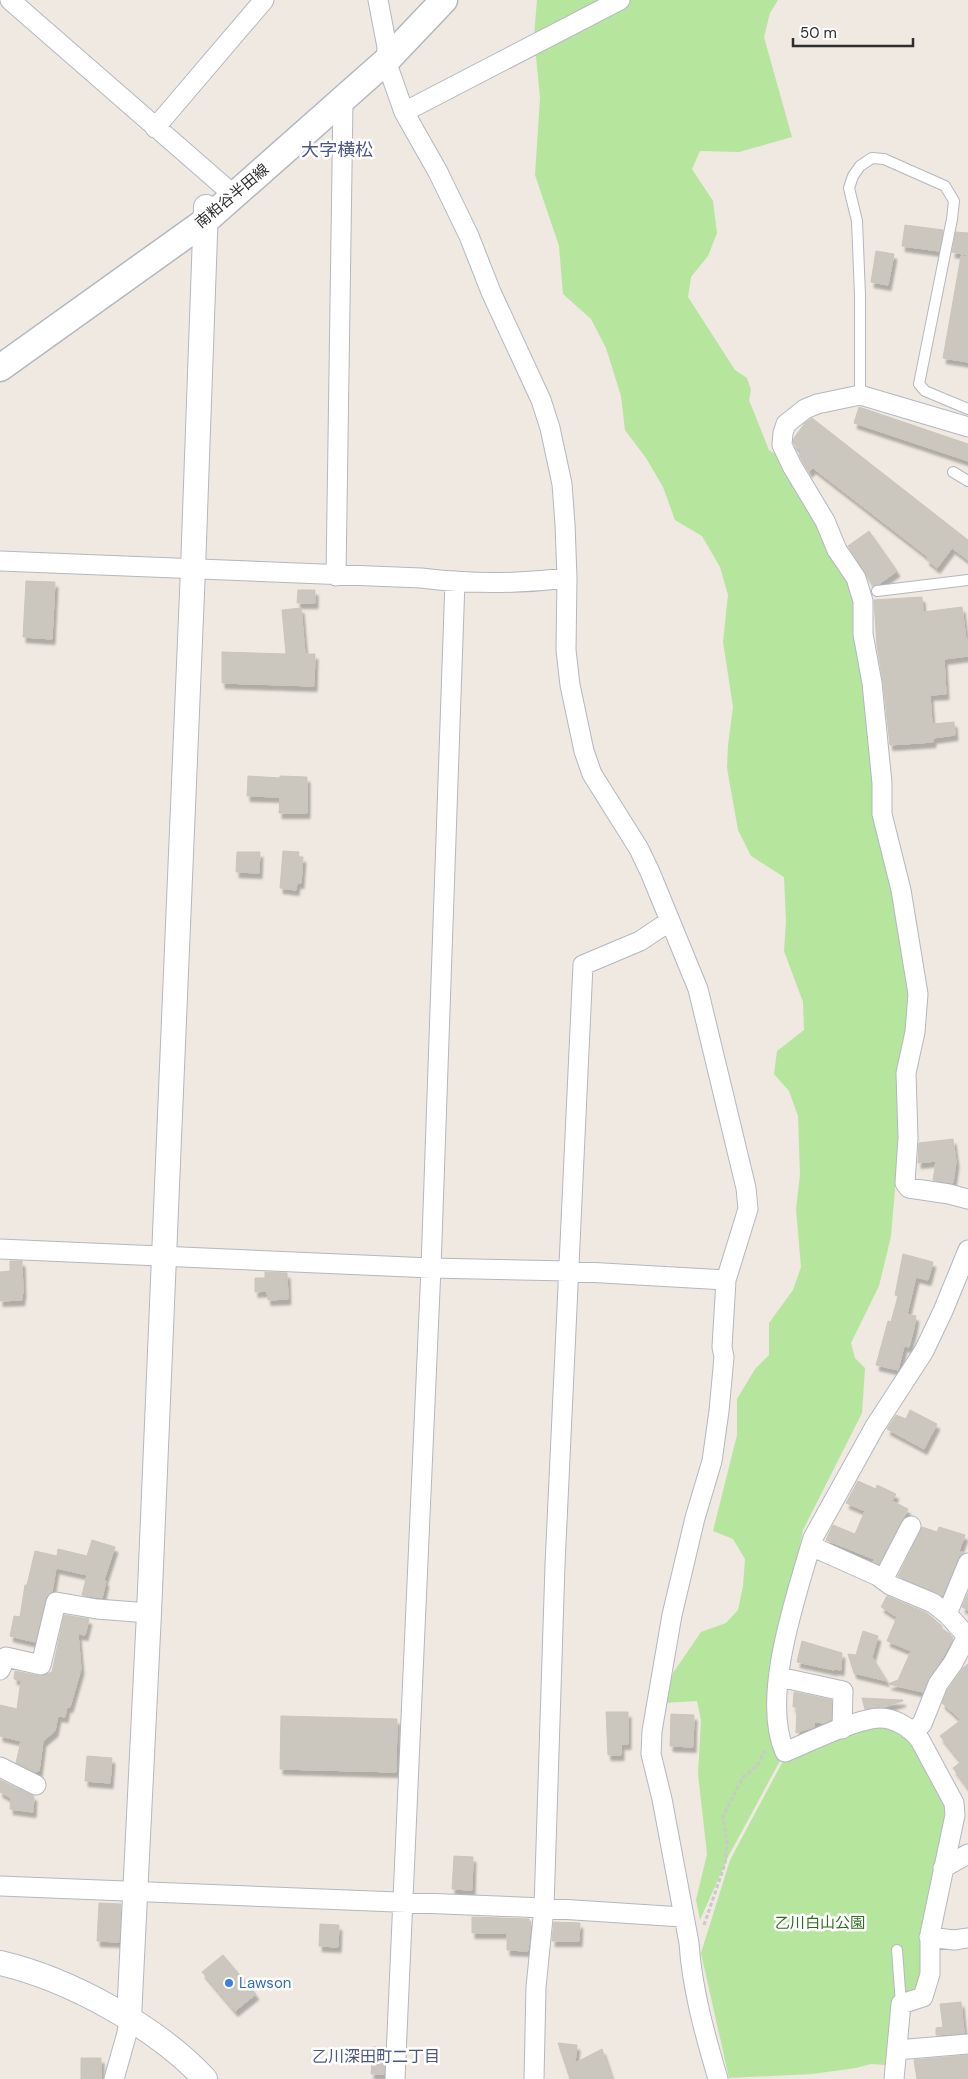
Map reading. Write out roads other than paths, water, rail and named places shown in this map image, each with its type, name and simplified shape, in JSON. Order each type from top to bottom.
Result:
[{"type":"main road","name":"南粕谷半田線","points":[[0,356],[205,215],[228,190],[387,54],[430,0]]},
{"type":"main road","name":"南粕谷半田線","points":[[0,368],[205,215],[343,100],[387,54],[444,0]]},
{"type":"street","points":[[10,0],[228,190]]},
{"type":"street","points":[[155,128],[264,0]]},
{"type":"street","points":[[378,0],[387,54],[404,112],[438,172],[469,236],[541,400],[550,428],[562,484],[567,578],[566,650],[570,685],[584,751],[592,774],[639,849],[698,989],[746,1188],[748,1210],[726,1280],[722,1384],[712,1461],[695,1518],[672,1615],[652,1731],[651,1754],[662,1799],[688,1943],[690,1965],[718,2079]]},
{"type":"street","points":[[404,112],[620,0]]},
{"type":"street","points":[[336,576],[343,100]]},
{"type":"street","points":[[114,2079],[127,2033],[129,2018],[136,1892],[193,569],[205,215]]},
{"type":"street","points":[[968,427],[860,395],[817,404],[804,409],[786,424],[782,445],[792,466],[826,521],[837,550],[856,578],[863,601],[863,634],[872,684],[882,783],[882,814],[901,890],[918,994],[915,1032],[906,1073],[908,1138],[905,1183],[909,1188],[968,1199]]},
{"type":"street","points":[[0,561],[421,578],[455,581],[527,583],[567,578]]},
{"type":"street","points":[[395,2079],[431,1268],[455,581]]},
{"type":"street","points":[[534,2079],[536,1987],[544,1908],[555,1565],[584,965],[640,941],[670,921]]},
{"type":"street","points":[[0,1249],[431,1268],[568,1271],[726,1280]]},
{"type":"street","points":[[894,2079],[901,2004],[923,1997],[930,1974],[930,1937],[955,1816],[954,1804],[920,1740],[913,1731],[890,1719],[878,1718],[842,1729],[784,1752],[776,1719],[784,1642],[806,1556],[813,1538],[874,1428],[924,1352],[944,1311],[968,1250]]},
{"type":"street","points":[[883,1580],[910,1526]]},
{"type":"street","points":[[811,1546],[890,1585],[933,1603],[947,1614],[968,1637],[938,1684],[922,1724],[913,1731]]},
{"type":"street","points":[[947,1614],[968,1563]]},
{"type":"street","points":[[0,1670],[6,1657],[41,1664],[56,1602],[97,1609],[149,1613]]},
{"type":"street","points":[[780,1677],[843,1691],[842,1729]]},
{"type":"street","points":[[0,1767],[36,1785]]},
{"type":"street","points":[[943,1868],[968,1854]]},
{"type":"street","points":[[0,1886],[544,1908],[682,1916]]},
{"type":"street","points":[[930,1937],[954,1940],[968,1938]]},
{"type":"street","points":[[0,1962],[23,1968],[70,1987],[129,2018],[166,2045],[205,2079]]},
{"type":"street","points":[[897,2050],[968,2044]]},
{"type":"lane","points":[[860,395],[860,295],[857,221],[849,188],[853,176],[860,166],[872,158],[884,159],[945,186],[954,201],[919,384],[924,391],[968,408]]},
{"type":"lane","points":[[953,472],[968,481]]},
{"type":"lane","points":[[877,592],[968,580]]},
{"type":"lane","points":[[897,1950],[901,2004]]},
{"type":"place","name":"Lawson","points":[[229,1983]]},
{"type":"district","name":"大字横松","points":[[337,150]]},
{"type":"district","name":"乙川深田町二丁目","points":[[376,2056]]},
{"type":"park label","name":"乙川白山公園","points":[[820,1923]]}]
